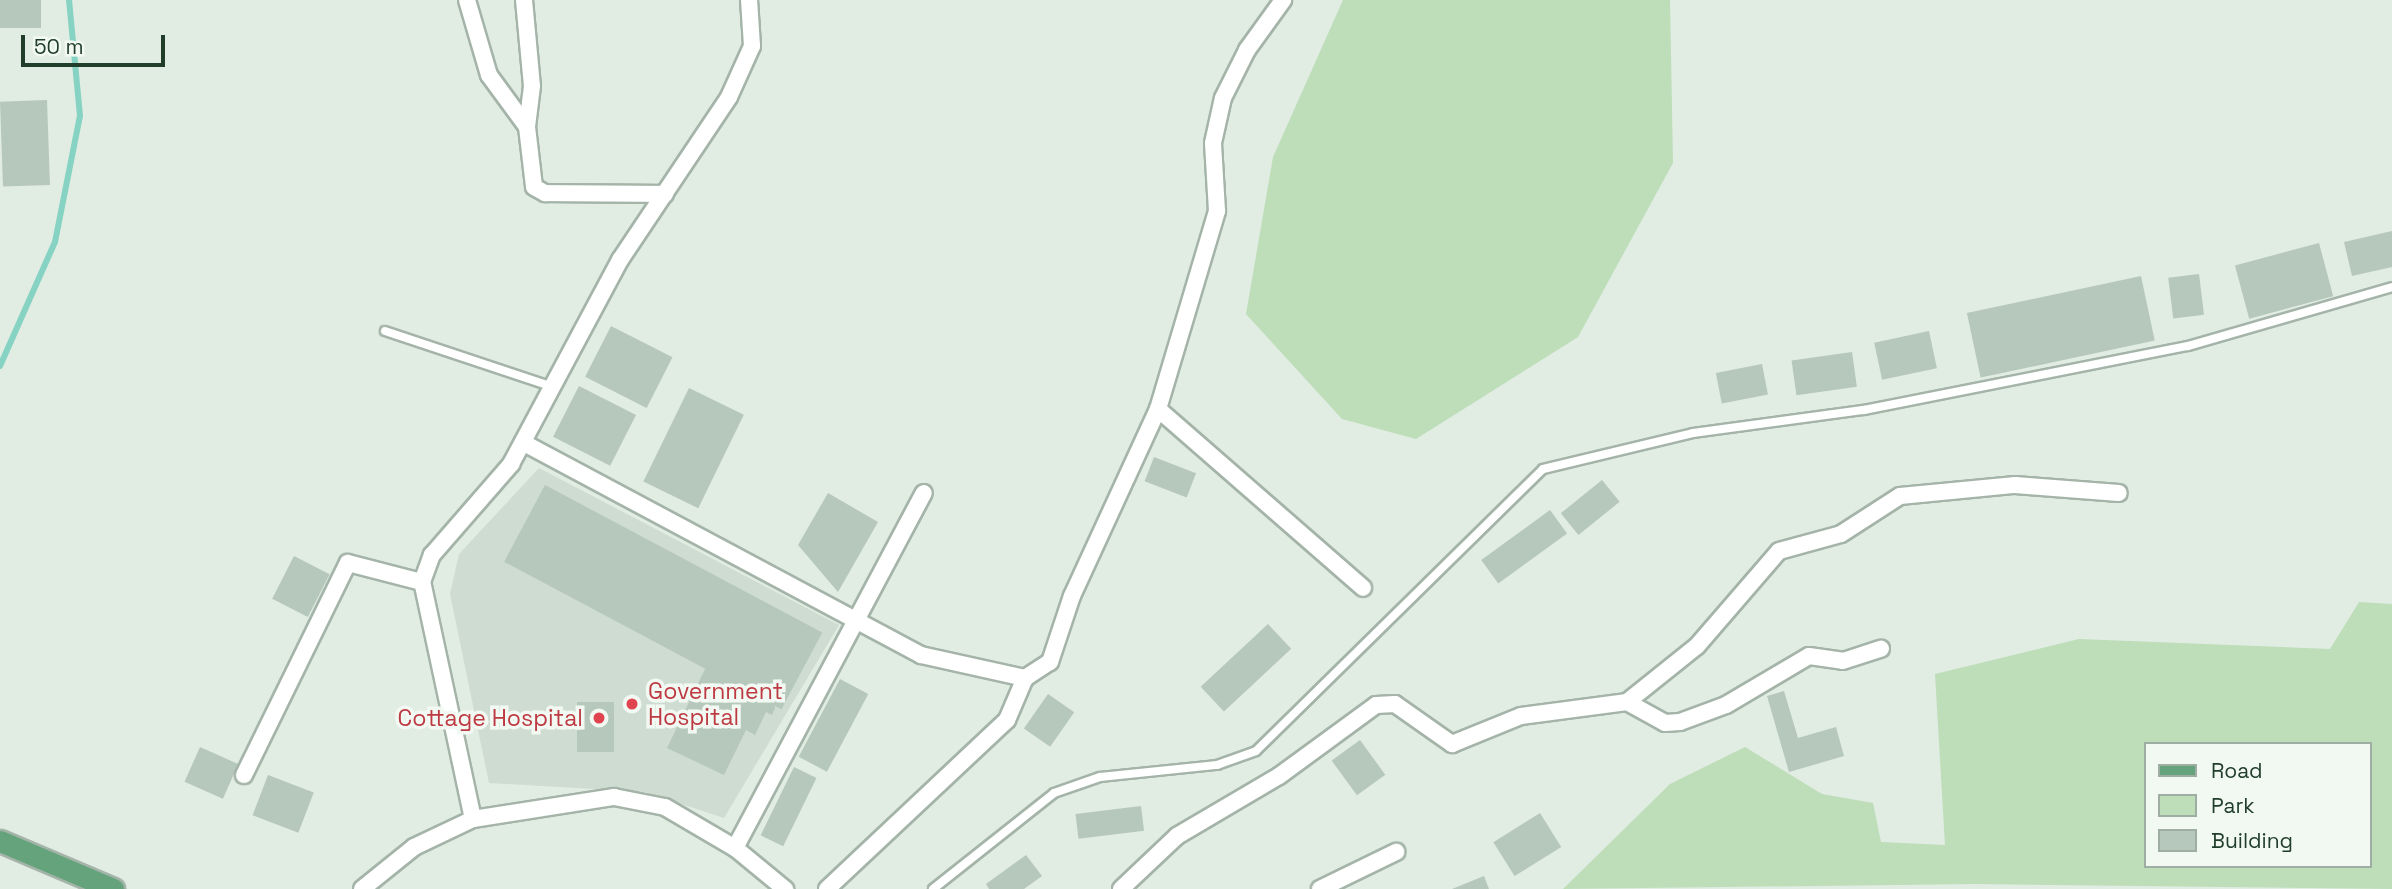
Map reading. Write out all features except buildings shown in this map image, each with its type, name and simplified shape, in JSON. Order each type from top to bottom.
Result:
[{"type":"main road","points":[[0,841],[113,889]]},
{"type":"street","points":[[467,0],[489,75],[527,127]]},
{"type":"street","points":[[524,0],[532,86],[527,127],[538,191],[665,194]]},
{"type":"street","points":[[472,819],[422,582],[432,555],[524,443],[550,386],[665,194],[729,97],[752,46],[749,0]]},
{"type":"street","points":[[827,889],[1007,720],[1025,678],[1050,662],[1072,596],[1158,409],[1217,211],[1213,144],[1223,97],[1283,0]]},
{"type":"street","points":[[1158,409],[1363,587]]},
{"type":"street","points":[[524,443],[921,655],[1025,678]]},
{"type":"street","points":[[1121,889],[1177,836],[1279,776],[1376,705],[1395,704],[1452,744],[1521,716],[1627,702],[1697,646],[1779,551],[1841,534],[1900,496],[2015,485],[2119,493]]},
{"type":"street","points":[[735,848],[924,493]]},
{"type":"street","points":[[244,775],[348,563],[422,582]]},
{"type":"street","points":[[1627,702],[1665,723],[1679,722],[1726,705],[1809,656],[1843,661],[1881,649]]},
{"type":"street","points":[[362,889],[414,848],[472,819],[614,797],[665,807],[735,848],[785,889]]},
{"type":"street","points":[[1320,889],[1396,852]]},
{"type":"lane","points":[[933,889],[1055,793],[1100,777],[1217,765],[1256,751],[1543,469],[1693,433],[1864,410],[2188,346],[2392,287]]},
{"type":"lane","points":[[385,331],[550,386]]},
{"type":"shaded area","name":"Government Hospital","points":[[539,468],[839,625],[724,818],[645,792],[489,783],[450,594],[459,554]]},
{"type":"green space","points":[[1343,0],[1670,0],[1673,163],[1578,337],[1416,439],[1342,419],[1246,314],[1273,157]]},
{"type":"green space","points":[[2359,602],[2392,604],[2392,889],[1975,884],[1563,889],[1670,784],[1745,747],[1822,794],[1873,803],[1881,842],[1945,845],[1935,674],[2079,639],[2330,649]]},
{"type":"waterway","points":[[0,366],[55,242],[80,116],[69,0]]},
{"type":"place","name":"Government Hospital","points":[[632,704]]},
{"type":"place","name":"Cottage Hospital","points":[[599,718]]}]
